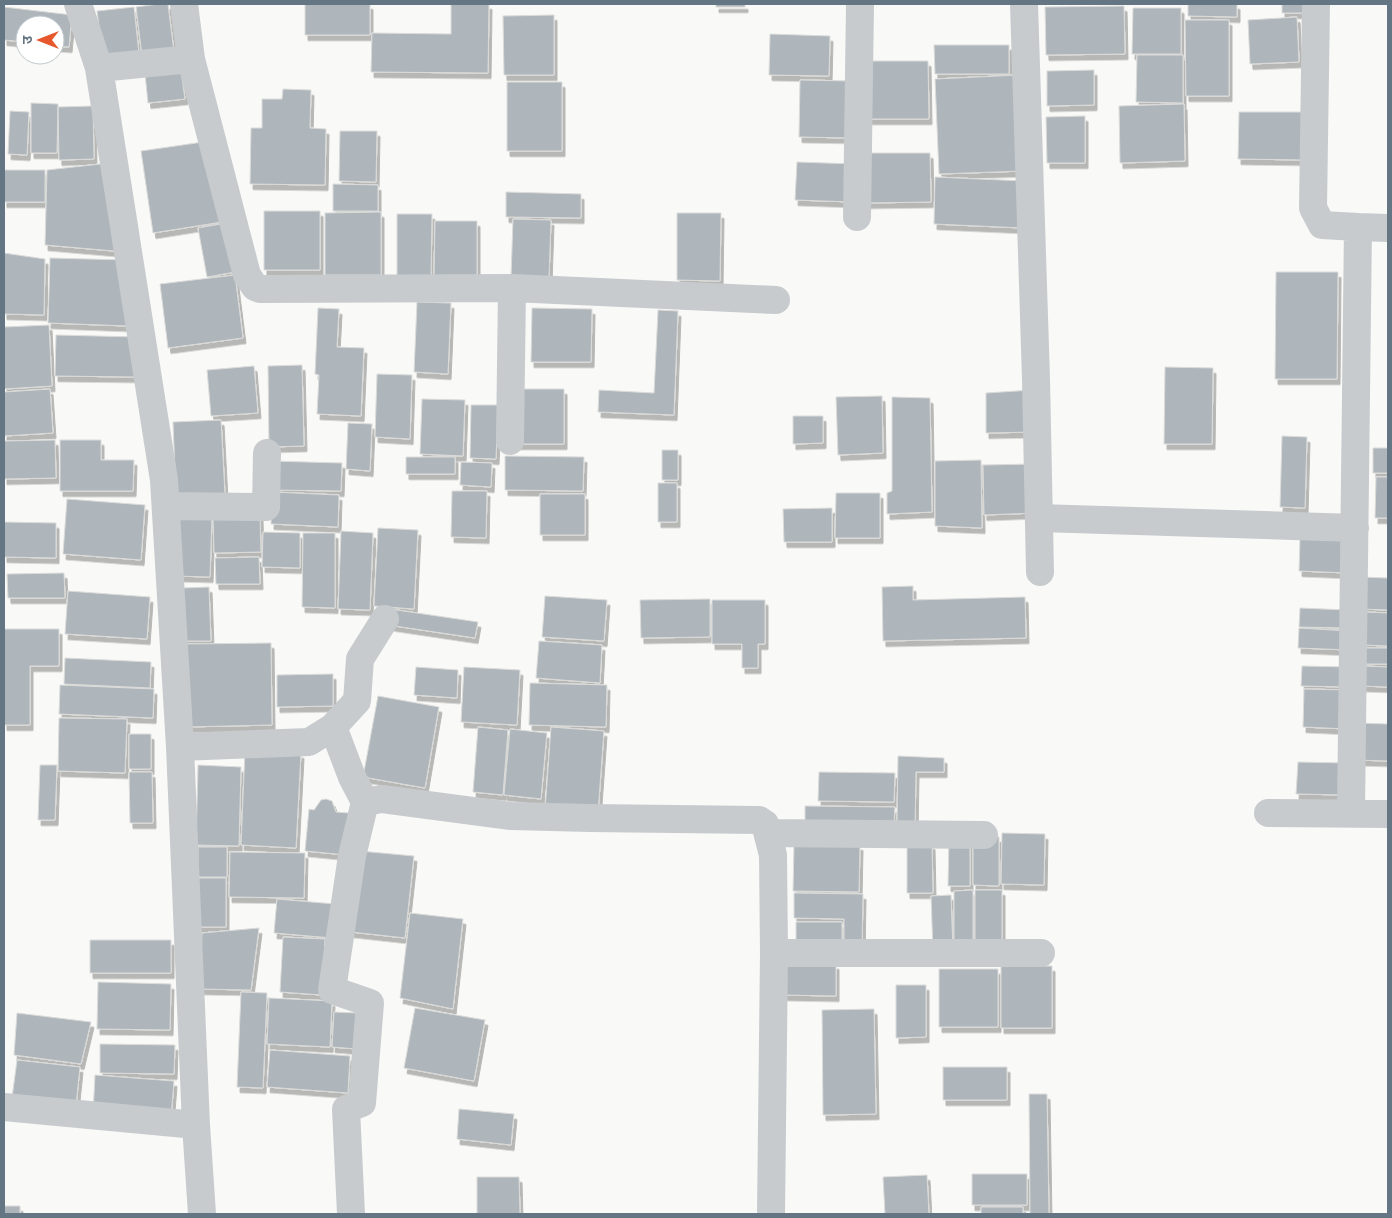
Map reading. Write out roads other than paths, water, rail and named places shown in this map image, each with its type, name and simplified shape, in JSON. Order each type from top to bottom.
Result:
[{"type":"street","points":[[78,4],[99,68],[164,480],[180,747],[196,1125],[202,1214]]},
{"type":"street","points":[[184,4],[191,59],[247,275],[255,288],[512,288],[776,300]]},
{"type":"street","points":[[857,217],[860,4]]},
{"type":"street","points":[[1024,4],[1040,518],[1040,572]]},
{"type":"street","points":[[1316,4],[1313,208],[1322,225],[1388,228]]},
{"type":"street","points":[[99,68],[191,59]]},
{"type":"street","points":[[1351,814],[1358,227]]},
{"type":"street","points":[[510,441],[512,288]]},
{"type":"street","points":[[166,506],[266,507],[267,453]]},
{"type":"street","points":[[1040,518],[1355,528]]},
{"type":"street","points":[[180,747],[309,742],[333,727],[357,701],[360,659],[385,619]]},
{"type":"street","points":[[333,727],[352,777],[365,802],[352,856],[332,990],[370,1003],[362,1104],[346,1109],[351,1214]]},
{"type":"street","points":[[365,802],[382,799],[511,816],[759,820],[765,824],[773,854],[774,953],[771,1214]]},
{"type":"street","points":[[1268,814],[1388,814]]},
{"type":"street","points":[[768,833],[984,835]]},
{"type":"street","points":[[774,953],[1041,953]]},
{"type":"street","points":[[4,1107],[196,1125]]}]
